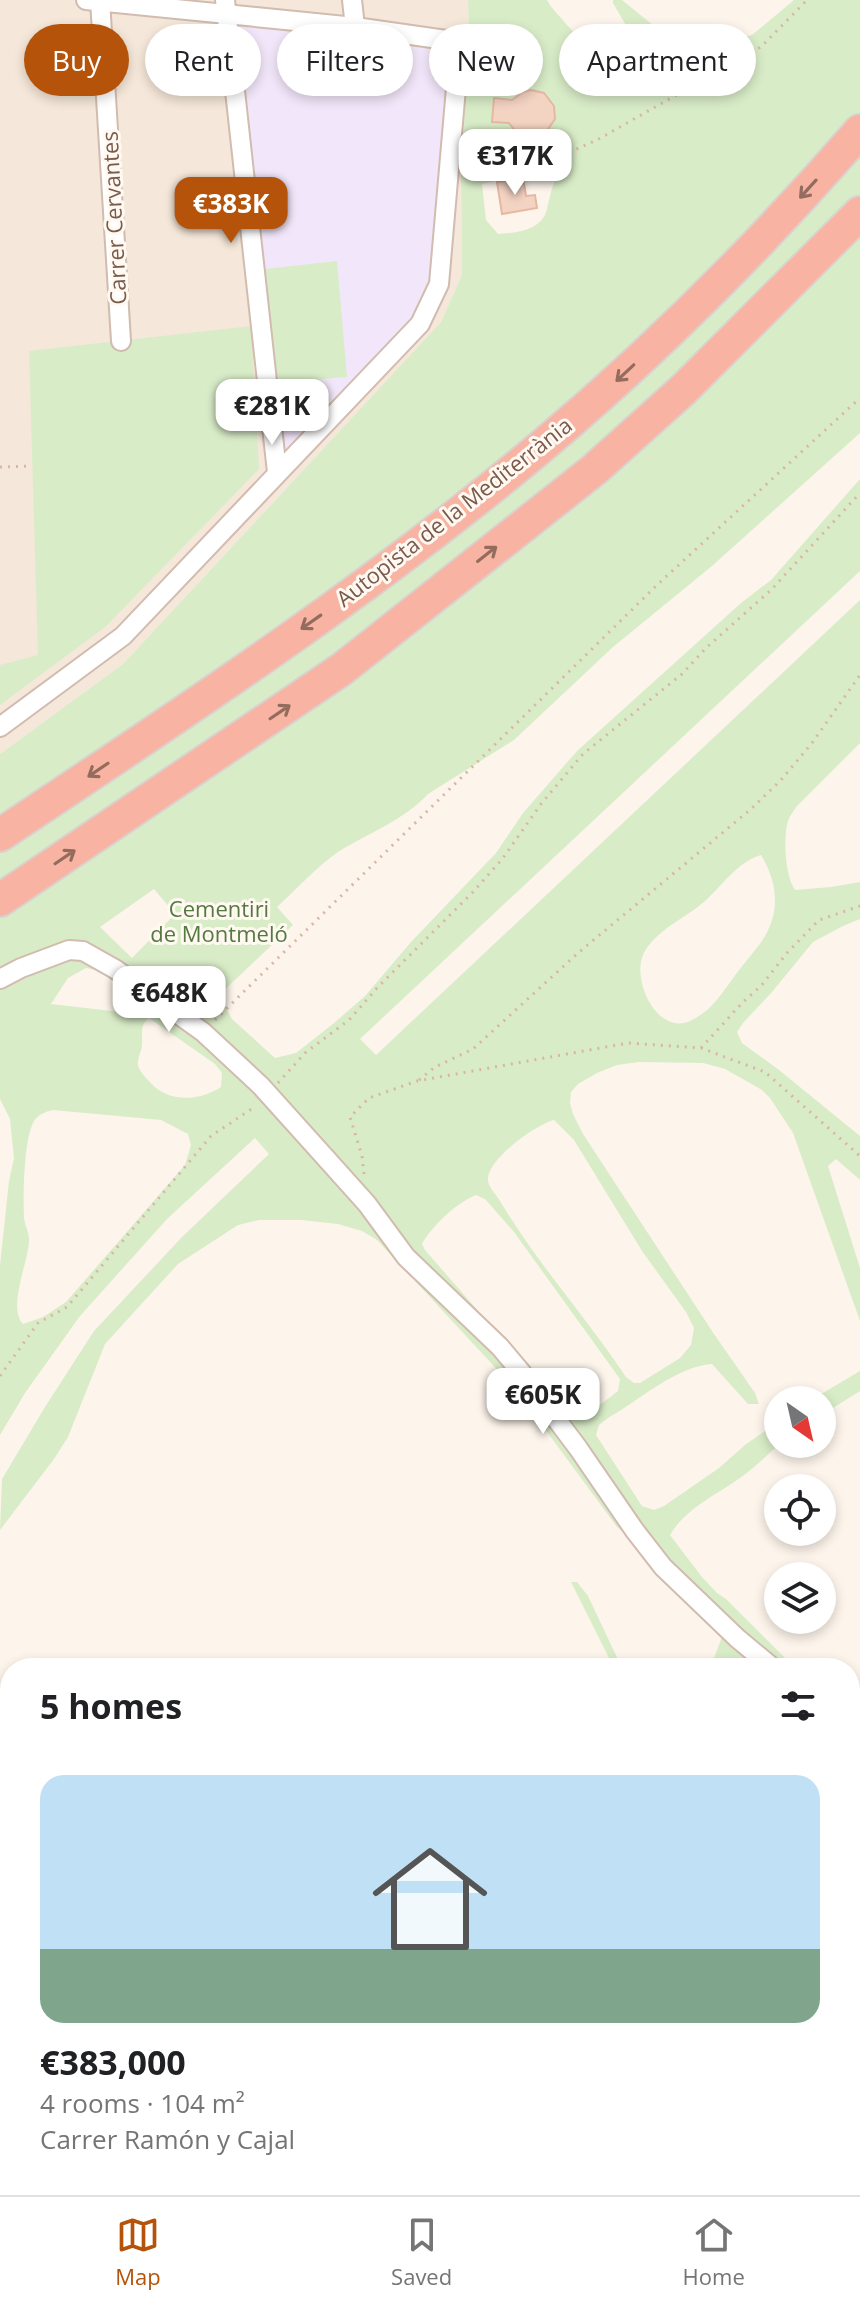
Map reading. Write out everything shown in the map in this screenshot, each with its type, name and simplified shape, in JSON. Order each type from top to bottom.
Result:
[{"type":"highway","name":"Autopista de la Mediterrània","points":[[0,835],[315,619],[426,539],[541,447],[692,309],[860,131]]},
{"type":"highway","points":[[754,321],[860,194]]},
{"type":"highway","points":[[0,900],[342,669],[595,469],[684,389],[860,213]]},
{"type":"street","points":[[96,0],[226,7],[336,24]]},
{"type":"street","name":"Carrer Cervantes","points":[[96,0],[121,341]]},
{"type":"street","points":[[352,0],[355,24]]},
{"type":"street","points":[[226,7],[277,472]]},
{"type":"street","points":[[0,727],[123,636],[420,324],[439,284],[460,42],[413,36]]},
{"type":"street","points":[[0,979],[69,950],[83,951],[115,969],[203,1032],[266,1092],[341,1175],[406,1257],[500,1347],[578,1448],[663,1567],[761,1658]]},
{"type":"path","points":[[453,117],[489,162],[505,174],[545,163],[597,140],[761,47],[807,0]]},
{"type":"path","points":[[203,1032],[657,585],[860,398]]},
{"type":"path","points":[[0,467],[31,466]]},
{"type":"path","points":[[0,1376],[38,1323],[67,1307],[211,1136],[266,1092],[305,1053],[349,1020],[473,892],[583,754],[682,674],[706,648],[771,590],[860,493]]},
{"type":"path","points":[[417,1081],[435,1067],[473,1049],[578,953],[751,809],[812,743],[860,675]]},
{"type":"path","points":[[701,1048],[819,920],[860,906]]},
{"type":"path","points":[[367,1204],[362,1156],[350,1117],[369,1098],[417,1081],[628,1043],[701,1048],[765,1072],[860,1156]]},
{"type":"shaded area","points":[[0,0],[468,0],[469,24],[429,24],[429,96],[466,96],[461,175],[462,275],[441,322],[123,664],[0,754]]},
{"type":"shaded area","points":[[261,27],[277,29],[277,96],[413,96],[413,46],[429,48],[429,96],[447,96],[429,279],[414,317],[285,452],[245,96],[261,96]]},
{"type":"green space","name":"Cementiri de Montmeló","points":[[468,0],[547,0],[566,24],[559,24],[559,96],[756,96],[756,32],[794,0],[860,0],[860,433],[712,566],[613,647],[514,740],[322,865],[277,907],[293,925],[219,995],[232,1019],[275,1058],[296,1053],[334,1023],[365,996],[411,942],[496,853],[523,813],[577,751],[741,603],[771,580],[860,479],[860,571],[360,1039],[376,1055],[860,600],[860,743],[798,805],[788,821],[785,847],[789,876],[795,890],[860,882],[860,919],[813,942],[737,1032],[742,1043],[860,1136],[860,1180],[836,1159],[828,1166],[860,1268],[860,1321],[793,1133],[762,1090],[725,1069],[703,1063],[639,1062],[617,1065],[578,1084],[571,1092],[570,1103],[583,1134],[755,1393],[759,1404],[748,1404],[712,1364],[699,1366],[672,1377],[608,1418],[599,1425],[596,1435],[642,1506],[654,1510],[719,1468],[764,1432],[764,1458],[692,1510],[670,1535],[702,1577],[785,1658],[714,1658],[723,1634],[617,1527],[517,1391],[377,1240],[362,1231],[338,1224],[259,1220],[238,1225],[178,1264],[105,1344],[68,1437],[0,1530],[2,1479],[94,1331],[182,1237],[269,1154],[255,1138],[167,1219],[80,1316],[25,1393],[0,1435],[0,1265],[14,1158],[10,1119],[0,1099],[0,754],[123,664],[441,322],[462,275],[461,175],[466,96],[543,96],[543,24],[469,24]],"holes":[[[543,170],[557,177],[540,222],[521,231],[498,234],[486,220],[482,184]],[[761,855],[772,880],[775,904],[763,939],[711,1007],[690,1021],[678,1023],[667,1020],[657,1012],[644,989],[641,962],[645,951],[658,936],[698,907],[745,863]],[[154,889],[175,914],[132,958],[100,927]],[[86,968],[111,973],[128,1008],[121,1012],[51,1004],[68,978]],[[149,1018],[215,1064],[222,1073],[221,1087],[212,1092],[183,1098],[155,1088],[138,1065],[144,1024]],[[53,1110],[161,1120],[188,1134],[191,1145],[185,1165],[66,1302],[43,1317],[23,1324],[17,1307],[29,1240],[24,1216],[24,1182],[33,1123],[39,1116]],[[554,1120],[574,1140],[642,1251],[694,1328],[691,1345],[680,1358],[640,1383],[626,1377],[489,1185],[490,1172],[504,1153],[536,1128]],[[476,1195],[485,1199],[514,1232],[620,1379],[618,1391],[587,1412],[567,1417],[422,1244],[445,1216],[461,1204]]]},
{"type":"green space","points":[[613,0],[622,0],[652,24],[625,24],[613,3]]},
{"type":"green space","points":[[337,261],[347,377],[278,383],[265,269]]},
{"type":"green space","points":[[261,325],[252,341],[259,469],[105,627],[0,705],[0,665],[38,655],[29,351]]},
{"type":"green space","points":[[860,1371],[860,1391],[836,1406],[835,1386]]},
{"type":"green space","points":[[571,1582],[577,1582],[588,1596],[617,1658],[609,1658]]},
{"type":"building","points":[[544,93],[554,106],[555,119],[546,132],[536,137],[516,132],[509,123],[492,122],[494,98],[512,100],[518,96],[543,96]]},
{"type":"building","points":[[523,178],[526,196],[535,195],[537,208],[502,214],[497,182]]}]
